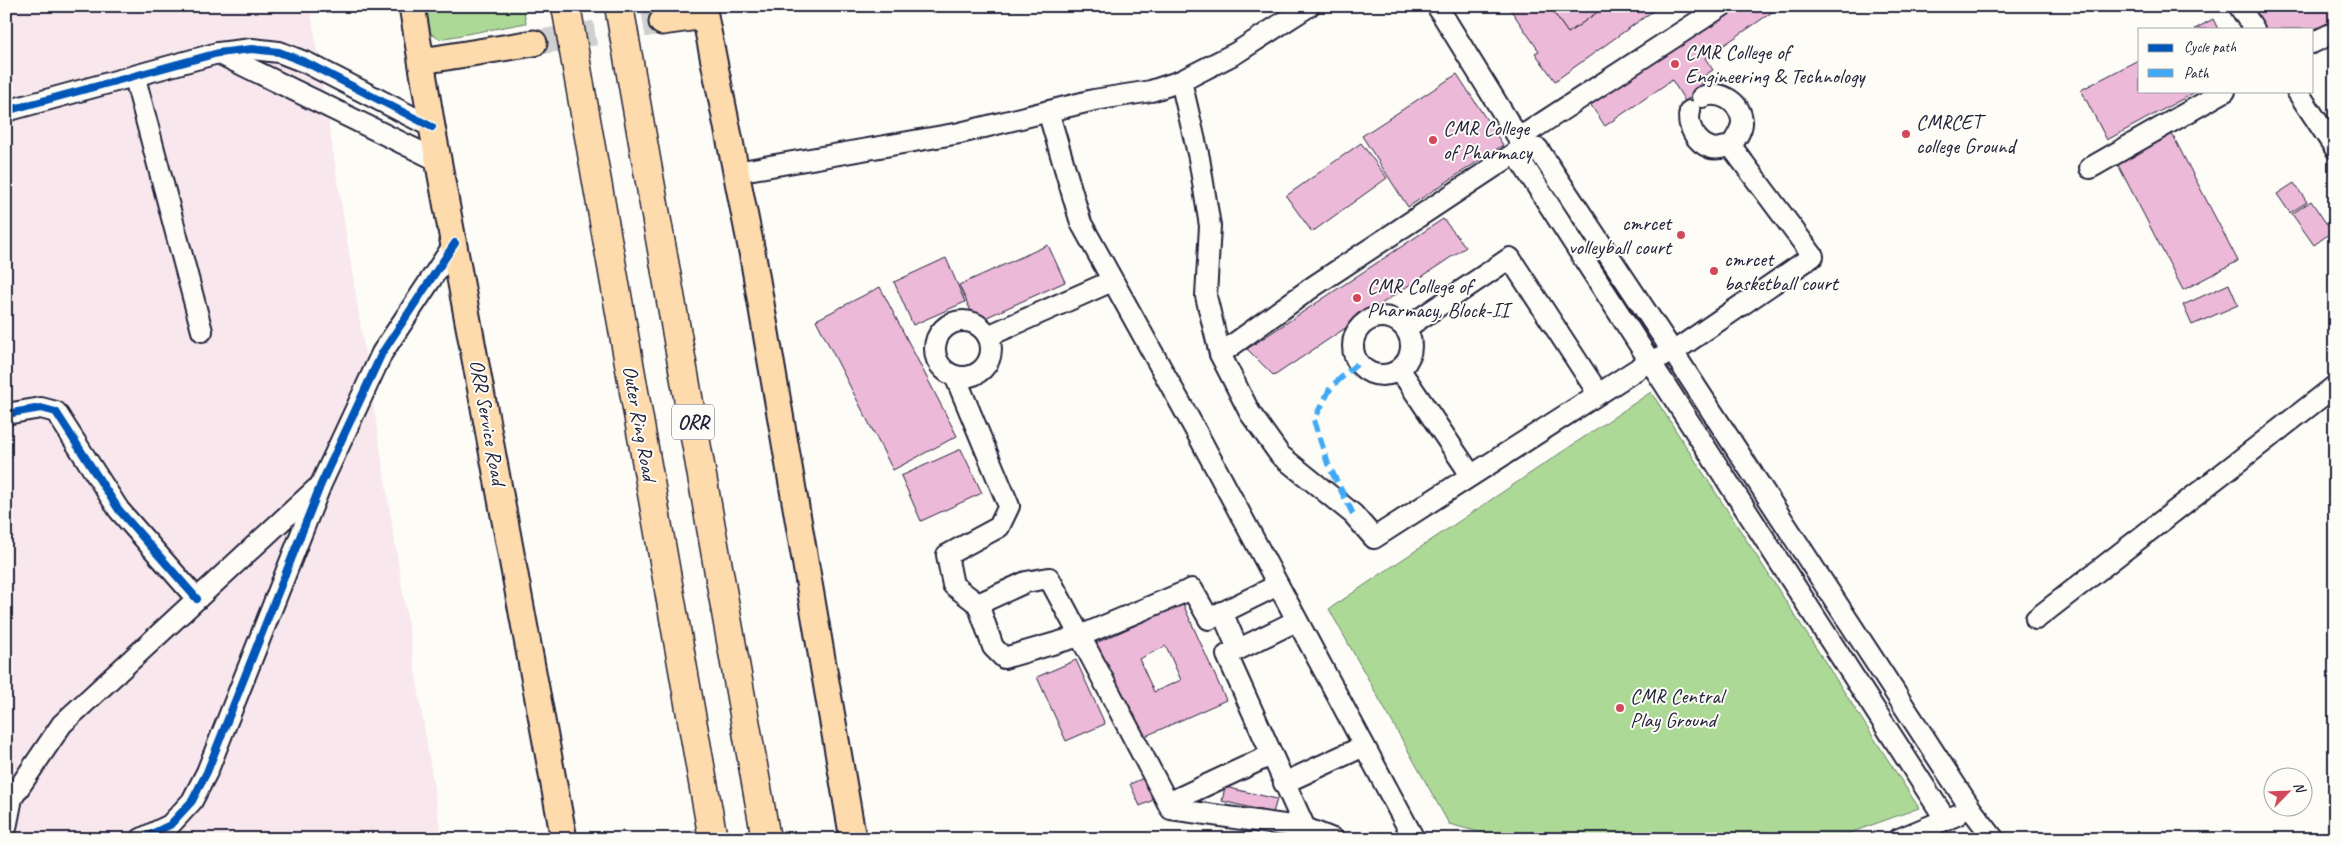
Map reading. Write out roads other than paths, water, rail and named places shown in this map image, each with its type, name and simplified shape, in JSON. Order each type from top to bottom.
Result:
[{"type":"highway","name":"Outer Ring Road","points":[[566,6],[713,839]]},
{"type":"highway","name":"ORR","points":[[619,6],[766,839]]},
{"type":"main road","name":"ORR Service Road","points":[[412,6],[432,127],[564,839]]},
{"type":"main road","points":[[662,22],[704,11],[754,267],[853,839]]},
{"type":"main road","points":[[422,61],[534,43]]},
{"type":"street","points":[[736,172],[960,133],[1094,100],[1151,91],[1181,82],[1236,53],[1309,6]]},
{"type":"street","points":[[1437,6],[1522,142],[1522,163],[1946,820]]},
{"type":"street","points":[[1220,354],[1314,286],[1722,6]]},
{"type":"street","points":[[2239,6],[2253,28]]},
{"type":"street","points":[[2314,42],[2335,32]]},
{"type":"street","points":[[6,112],[135,78],[218,53],[252,48],[279,52],[307,63],[432,127]]},
{"type":"street","points":[[218,53],[439,161]]},
{"type":"street","points":[[135,78],[202,331]]},
{"type":"street","points":[[1181,82],[1199,158],[1210,226],[1206,296],[1220,354],[1250,412],[1280,455],[1353,514],[1374,538],[1598,393],[1650,361],[1673,352],[1813,256],[1731,146]]},
{"type":"street","points":[[2090,168],[2223,92]]},
{"type":"street","points":[[2297,92],[2335,148]]},
{"type":"street","points":[[1716,94],[1725,97],[1738,112],[1742,120],[1739,135],[1731,146],[1711,148],[1702,143],[1691,127],[1688,118],[1696,104],[1716,94]]},
{"type":"street","points":[[1048,111],[1081,223],[1414,839]]},
{"type":"street","points":[[1522,142],[1538,149],[1673,352],[1971,809],[1994,839]]},
{"type":"street","points":[[141,839],[170,825],[192,800],[207,772],[321,484],[382,354],[455,243]]},
{"type":"street","points":[[1406,328],[1510,258],[1598,393]]},
{"type":"street","points":[[988,336],[1112,281]]},
{"type":"street","points":[[1379,316],[1395,319],[1406,328],[1412,343],[1410,358],[1400,370],[1386,376],[1370,373],[1358,363],[1353,348],[1356,333],[1365,322],[1379,316]]},
{"type":"street","points":[[962,320],[977,324],[988,336],[991,352],[985,367],[972,376],[955,376],[942,368],[934,353],[936,337],[947,325],[962,320]]},
{"type":"street","points":[[1400,370],[1471,475]]},
{"type":"street","points":[[955,376],[1009,506],[999,527],[947,555],[953,585],[978,604],[992,647],[1004,658],[1080,636],[1192,589],[1209,619],[1278,585]]},
{"type":"street","points":[[2036,619],[2335,386]]},
{"type":"street","points":[[6,414],[41,408],[56,412],[119,510],[197,599]]},
{"type":"street","points":[[6,828],[12,798],[62,724],[321,484]]},
{"type":"street","points":[[978,604],[1026,582],[1049,578],[1171,809],[1305,828],[1333,839]]},
{"type":"street","points":[[1222,612],[1238,649]]},
{"type":"street","points":[[1296,620],[1227,655],[1305,828]]},
{"type":"street","points":[[1284,783],[1364,746]]},
{"type":"street","points":[[1168,803],[1271,755]]},
{"type":"street","points":[[1899,839],[1971,809]]},
{"type":"tunnel","points":[[534,43],[662,22]]},
{"type":"place","name":"CMR College of Engineering & Technology","points":[[1675,64]]},
{"type":"place","name":"CMRCET college Ground","points":[[1906,134]]},
{"type":"place","name":"CMR College of Pharmacy","points":[[1433,140]]},
{"type":"place","name":"cmrcet volleyball court","points":[[1681,235]]},
{"type":"place","name":"cmrcet basketball court","points":[[1714,271]]},
{"type":"place","name":"CMR College of Pharmacy, Block-II","points":[[1357,298]]},
{"type":"place","name":"CMR Central Play Ground","points":[[1620,708]]}]
